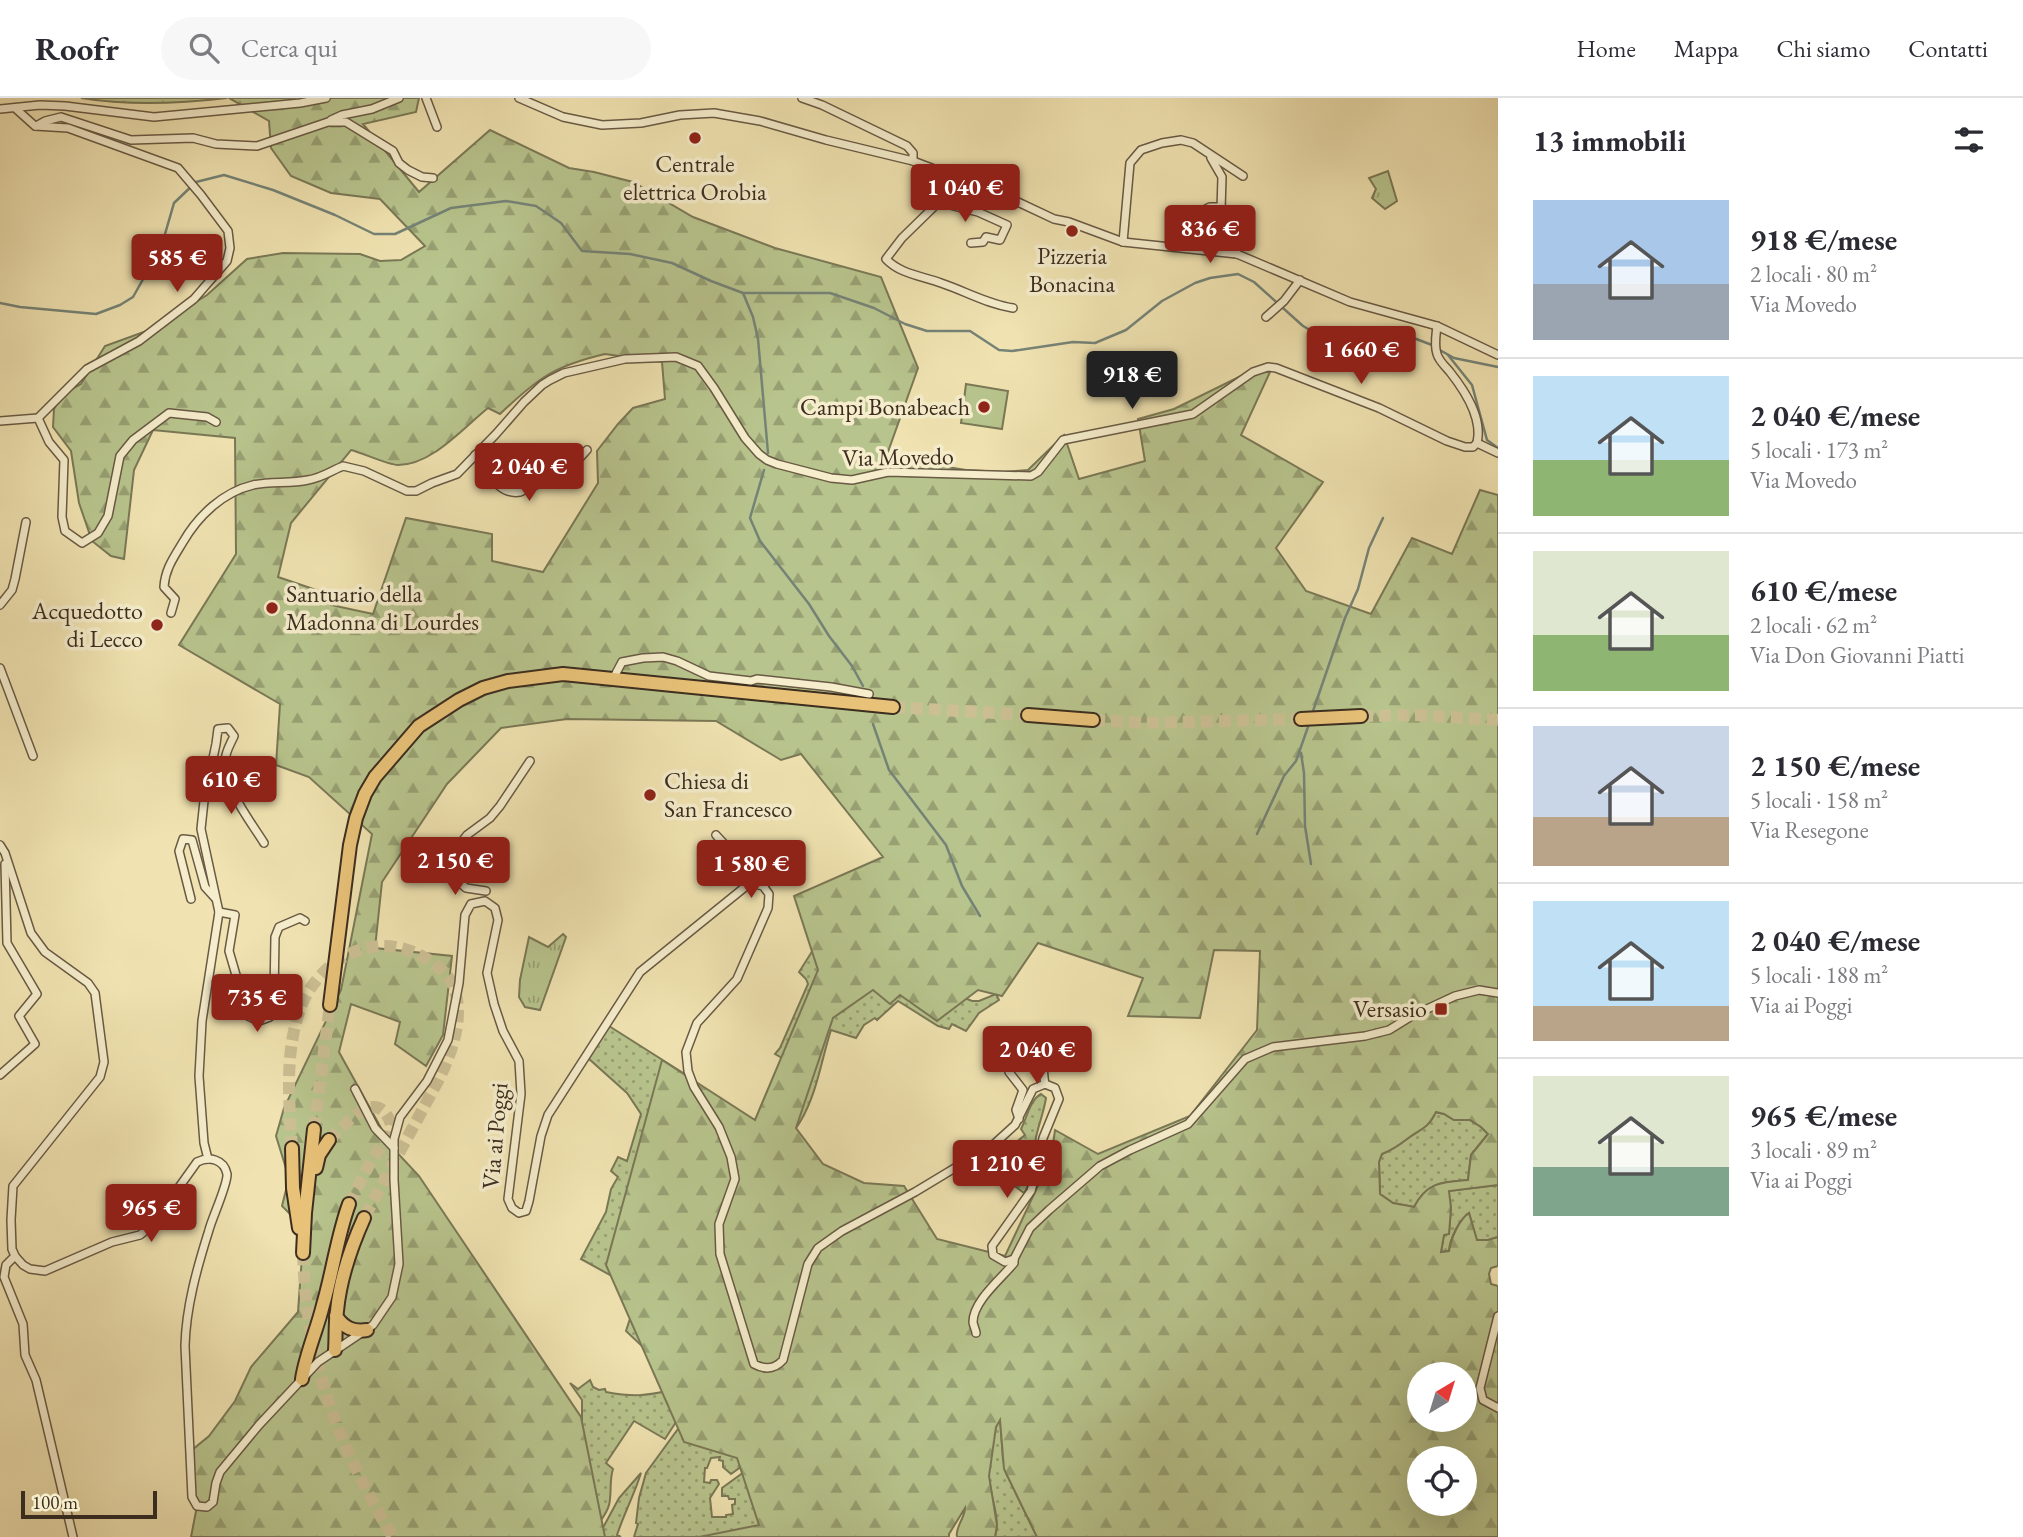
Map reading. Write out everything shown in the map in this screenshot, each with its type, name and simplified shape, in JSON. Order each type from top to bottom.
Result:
[{"type":"highway","points":[[330,1005],[342,895],[356,818],[375,777],[407,738],[419,726],[459,700],[483,688],[508,681],[563,674],[892,707]]},
{"type":"highway","points":[[1028,715],[1093,720]]},
{"type":"highway","points":[[1301,719],[1361,716]]},
{"type":"highway","points":[[292,1148],[293,1188],[303,1253],[314,1129]]},
{"type":"highway","points":[[305,1213],[319,1155],[329,1140]]},
{"type":"highway","points":[[302,1379],[349,1204]]},
{"type":"highway","points":[[335,1350],[336,1316],[349,1259],[364,1219]]},
{"type":"highway","points":[[324,1305],[324,1335],[335,1350]]},
{"type":"highway","points":[[336,1316],[348,1328],[367,1330]]},
{"type":"street","points":[[0,109],[40,105],[65,106],[154,117],[300,103],[326,98]]},
{"type":"street","points":[[35,126],[61,117],[131,140],[193,138],[216,144],[257,146],[342,115],[372,109],[399,98]]},
{"type":"street","points":[[426,98],[437,127]]},
{"type":"street","points":[[519,98],[563,117],[602,125],[680,115],[723,114],[913,161],[1003,195],[1054,219],[1123,242],[1237,254],[1349,302],[1437,326],[1498,355]]},
{"type":"street","points":[[802,98],[907,146],[914,153],[913,161]]},
{"type":"street","points":[[0,421],[38,418],[88,369],[139,341],[194,299],[228,261],[230,248],[228,231],[178,168],[68,128],[35,126],[15,108]]},
{"type":"street","points":[[327,122],[346,122],[394,151],[399,163],[408,170],[422,177],[433,177]]},
{"type":"street","points":[[1123,242],[1130,163],[1141,150],[1181,140],[1206,151],[1243,176]]},
{"type":"street","points":[[1206,151],[1222,177],[1221,209],[1206,209],[1207,225],[1221,232],[1237,254]]},
{"type":"street","points":[[947,174],[943,198],[902,238],[886,259],[914,275],[997,305],[1013,308]]},
{"type":"street","points":[[943,198],[950,205],[978,212],[1007,225],[1000,240],[986,237],[983,242],[971,243]]},
{"type":"street","points":[[1266,317],[1284,301],[1300,280]]},
{"type":"street","points":[[1437,326],[1436,351],[1474,410],[1480,433],[1477,443],[1498,453]]},
{"type":"street","name":"Via Movedo","points":[[171,613],[175,599],[164,587],[170,563],[198,519],[237,491],[254,485],[306,481],[343,466],[364,471],[407,491],[416,491],[457,474],[542,385],[564,373],[625,359],[676,357],[698,366],[745,438],[766,460],[831,478],[852,480],[888,472],[915,471],[981,476],[1031,476],[1038,472],[1063,440],[1193,414],[1253,372],[1268,367],[1379,408],[1447,441],[1465,447],[1473,447],[1477,443]]},
{"type":"street","points":[[38,418],[49,443],[64,460],[62,517],[65,531],[82,543],[98,533],[108,516],[120,456],[133,440],[169,413],[207,416],[216,422]]},
{"type":"street","points":[[475,455],[501,488],[513,493],[568,471],[587,450]]},
{"type":"street","points":[[0,605],[12,590],[26,522]]},
{"type":"street","points":[[613,679],[622,662],[663,657],[709,676],[831,687],[869,694]]},
{"type":"street","points":[[0,668],[33,756]]},
{"type":"street","points":[[208,1159],[204,1143],[199,1076],[202,1021],[219,912],[201,829],[216,733],[222,727],[228,728],[234,736],[225,761],[226,776],[236,798],[264,843]]},
{"type":"street","points":[[449,874],[450,857],[467,835],[490,818],[530,761]]},
{"type":"street","points":[[716,835],[734,854],[773,876],[762,886],[769,894],[768,908],[737,979],[697,1023],[686,1052],[688,1072],[719,1127],[731,1157],[735,1179],[719,1224],[720,1254],[754,1364],[761,1368],[770,1368],[777,1367],[783,1360],[808,1264],[818,1248],[842,1231],[964,1164],[993,1145],[1015,1125],[1033,1089],[1045,1084],[1055,1088],[1059,1099],[1043,1138],[1031,1191],[992,1246],[993,1255],[1005,1262],[1014,1259]]},
{"type":"street","points":[[191,899],[179,851],[183,839],[192,840],[205,887],[216,898]]},
{"type":"street","points":[[0,845],[31,933],[45,952],[88,983],[95,993],[104,1062],[100,1077],[13,1186],[10,1240],[15,1256],[30,1269],[45,1271],[112,1242],[140,1234],[152,1225],[197,1162],[208,1159],[221,1163],[227,1174],[208,1232],[186,1325],[192,1497],[197,1506],[207,1507],[213,1502],[218,1477],[259,1424],[318,1363],[376,1321],[395,1288],[399,1255],[394,1139],[400,1117],[427,1081],[448,1040],[459,983],[465,915],[471,904],[479,902],[482,891],[466,888],[425,852]]},
{"type":"street","points":[[0,1075],[35,1044],[19,1016],[37,994],[7,943],[5,853]]},
{"type":"street","name":"Via ai Poggi","points":[[479,902],[485,901],[495,908],[498,920],[487,973],[503,1031],[519,1061],[521,1094],[508,1199],[512,1208],[519,1213],[526,1211],[529,1201],[541,1136],[548,1115],[640,972],[750,883],[762,886]]},
{"type":"street","points":[[219,912],[234,915],[229,950],[248,1016],[259,1021],[270,1017],[274,996],[275,937],[279,927],[300,918],[305,921]]},
{"type":"street","points":[[976,1333],[972,1323],[978,1308],[997,1280],[1014,1263],[1030,1228],[1100,1166],[1188,1124],[1245,1059],[1273,1047],[1365,1036],[1389,1030],[1455,996],[1479,990],[1498,993]]},
{"type":"street","points":[[1045,1063],[1072,1034]]},
{"type":"street","points":[[1043,1042],[1045,1084]]},
{"type":"street","points":[[1009,1072],[1023,1090],[1016,1110],[1019,1119]]},
{"type":"street","points":[[355,1089],[376,1128],[394,1148]]},
{"type":"street","points":[[15,1256],[6,1265],[4,1277],[23,1324],[25,1355],[36,1380],[73,1537]]},
{"type":"street","points":[[1498,1316],[1480,1388],[1483,1400],[1498,1408]]},
{"type":"green space","points":[[81,98],[227,98],[154,103]]},
{"type":"green space","points":[[229,98],[419,98],[416,112],[363,124],[419,192],[490,130],[569,168],[633,182],[693,217],[775,248],[881,277],[918,368],[884,463],[922,463],[966,470],[1004,472],[1028,470],[1064,435],[1079,479],[1145,461],[1138,419],[1174,409],[1249,372],[1270,372],[1241,435],[1323,482],[1276,548],[1306,591],[1371,614],[1412,538],[1452,554],[1480,490],[1498,495],[1498,1185],[1449,1191],[1449,1234],[1444,1235],[1441,1252],[1449,1251],[1456,1230],[1469,1213],[1477,1240],[1498,1237],[1498,1266],[1491,1268],[1489,1274],[1491,1284],[1498,1286],[1498,1537],[1037,1537],[1004,1469],[1000,1420],[996,1427],[989,1476],[997,1525],[995,1537],[957,1537],[965,1508],[949,1537],[699,1537],[759,1525],[737,1458],[684,1442],[606,1265],[662,1060],[755,1120],[818,970],[794,896],[883,857],[801,754],[781,760],[716,721],[567,719],[501,728],[447,784],[382,882],[375,948],[452,956],[443,1035],[426,1066],[395,1044],[400,1022],[351,1004],[339,1052],[391,1146],[419,1176],[581,1417],[605,1537],[191,1537],[197,1506],[186,1455],[209,1436],[235,1401],[251,1367],[298,1312],[304,1228],[282,1206],[289,1178],[276,1136],[284,1108],[341,990],[372,834],[309,777],[276,765],[280,704],[179,645],[236,554],[235,438],[153,430],[134,470],[124,559],[111,556],[92,541],[79,503],[71,451],[53,427],[54,409],[63,394],[81,384],[105,346],[152,329],[207,295],[247,259],[283,253],[360,254],[380,261],[401,260],[425,246],[380,199],[331,193],[291,176],[271,148],[269,121]],"holes":[[[605,354],[662,362],[665,399],[633,408],[597,451],[598,483],[543,572],[492,561],[492,534],[406,518],[373,614],[331,605],[331,595],[278,577],[291,523],[351,450],[398,465],[423,459],[446,444],[488,408],[500,414],[536,382],[548,375],[572,363]],[[1038,943],[1143,978],[1128,1016],[1200,1018],[1214,950],[1260,951],[1257,1030],[1190,1116],[1098,1154],[1055,1130],[1051,1158],[1005,1256],[937,1239],[904,1186],[864,1183],[823,1164],[796,1128],[833,1018],[873,990],[890,1004],[900,995],[937,1021],[978,990],[1002,996]],[[1436,1112],[1454,1120],[1470,1120],[1488,1134],[1471,1155],[1468,1180],[1436,1185],[1424,1193],[1414,1207],[1393,1203],[1380,1194],[1379,1162],[1382,1154],[1423,1128]]]},
{"type":"green space","points":[[1388,171],[1397,201],[1385,209],[1372,198],[1376,189],[1369,178]]},
{"type":"green space","name":"Campi Bonabeach","points":[[966,384],[1008,391],[1002,429],[961,423]]},
{"type":"green space","points":[[563,934],[566,937],[540,1010],[525,1007],[519,997],[529,937],[548,947]]},
{"type":"green space","points":[[820,939],[972,1001],[996,994],[999,1000],[979,1013],[966,1031],[952,1024],[949,1029],[938,1026],[898,1001],[877,1020],[875,1018],[864,1025],[856,1038],[831,1030],[815,1089],[806,1111],[779,1149],[759,1111],[782,1058],[775,1054],[808,984],[799,972]]},
{"type":"green space","points":[[609,1026],[683,1073],[702,1108],[678,1419],[665,1439],[634,1421],[606,1463],[613,1469],[609,1505],[604,1516],[597,1526],[563,1537],[582,1436],[582,1400],[570,1383],[578,1389],[590,1380],[593,1387],[599,1390],[605,1389],[606,1392],[624,1395],[646,1395],[672,1390],[662,1365],[626,1331],[639,1291],[581,1259],[606,1212],[611,1189],[618,1177],[611,1171],[618,1157],[627,1161],[641,1114],[627,1093],[588,1058]]},
{"type":"green space","points":[[1041,1094],[1046,1098],[1036,1137],[1032,1173],[1024,1193],[979,1160],[989,1164],[1025,1135],[1021,1129],[1031,1105]]},
{"type":"green space","points":[[1435,1112],[1454,1120],[1470,1120],[1488,1134],[1471,1155],[1468,1180],[1430,1188],[1414,1207],[1393,1203],[1380,1194],[1379,1162],[1382,1154],[1423,1128]]},
{"type":"green space","points":[[1498,1185],[1498,1237],[1477,1241],[1469,1213],[1455,1230],[1449,1251],[1441,1252],[1444,1234],[1449,1234],[1451,1208],[1448,1191]]},
{"type":"green space","points":[[1000,1419],[1006,1473],[1037,1537],[995,1537],[996,1518],[989,1471],[992,1442]]},
{"type":"green space","points":[[683,1422],[749,1461],[731,1474],[723,1467],[720,1457],[711,1458],[705,1468],[704,1482],[717,1480],[719,1484],[710,1498],[712,1517],[733,1514],[732,1505],[735,1504],[735,1499],[722,1496],[722,1488],[744,1472],[774,1537],[634,1537],[638,1524],[639,1498],[646,1473]]},
{"type":"green space","points":[[641,1473],[617,1535],[621,1537],[598,1537],[619,1498]]},
{"type":"waterway","points":[[0,303],[96,314],[120,305],[133,297],[146,274],[165,234],[174,203],[196,182],[224,175],[273,190],[374,234],[395,234],[451,208],[506,201],[536,206],[561,223],[582,251],[630,254],[672,263],[743,293],[830,293],[927,331],[970,331],[999,350],[1012,351],[1073,342],[1095,343],[1126,330],[1162,301],[1195,283],[1238,274],[1254,282],[1303,326],[1324,338],[1411,337],[1432,345]]},
{"type":"waterway","points":[[743,293],[758,339],[768,453]]},
{"type":"waterway","points":[[1438,349],[1454,358],[1498,367]]},
{"type":"waterway","points":[[1448,355],[1472,385],[1487,440],[1498,448]]},
{"type":"waterway","points":[[764,470],[750,518],[760,541],[809,604],[863,686]]},
{"type":"waterway","points":[[1312,714],[1345,618],[1358,589],[1369,548],[1383,518]]},
{"type":"waterway","points":[[873,724],[889,770],[946,845],[962,886],[980,916]]},
{"type":"waterway","points":[[1257,834],[1284,776],[1296,761],[1309,724]]},
{"type":"waterway","points":[[1301,753],[1305,826],[1311,864]]},
{"type":"tunnel","points":[[893,707],[1028,715]]},
{"type":"tunnel","points":[[1361,716],[1417,715],[1498,720]]},
{"type":"tunnel","points":[[1093,720],[1144,723],[1301,719]]},
{"type":"tunnel","points":[[292,1148],[289,1094],[292,1039],[302,1004],[323,972],[353,952],[388,946],[407,950],[438,967],[452,983],[457,1000],[457,1024],[452,1048],[438,1081],[364,1218]]},
{"type":"tunnel","points":[[314,1129],[330,1005]]},
{"type":"tunnel","points":[[329,1140],[352,1118],[369,1108],[378,1108],[385,1113],[391,1124],[388,1136],[371,1161],[349,1204]]},
{"type":"tunnel","points":[[303,1253],[305,1293],[311,1330],[328,1401],[356,1469],[393,1537]]},
{"type":"place","name":"Centrale elettrica Orobia","points":[[695,138]]},
{"type":"place","name":"Pizzeria Bonacina","points":[[1072,231]]},
{"type":"place","name":"Campi Bonabeach","points":[[984,407]]},
{"type":"place","name":"Santuario della Madonna di Lourdes","points":[[272,608]]},
{"type":"place","name":"Acquedotto di Lecco","points":[[157,625]]},
{"type":"place","name":"Chiesa di San Francesco","points":[[650,795]]},
{"type":"place","name":"Versasio","points":[[1441,1009]]}]
